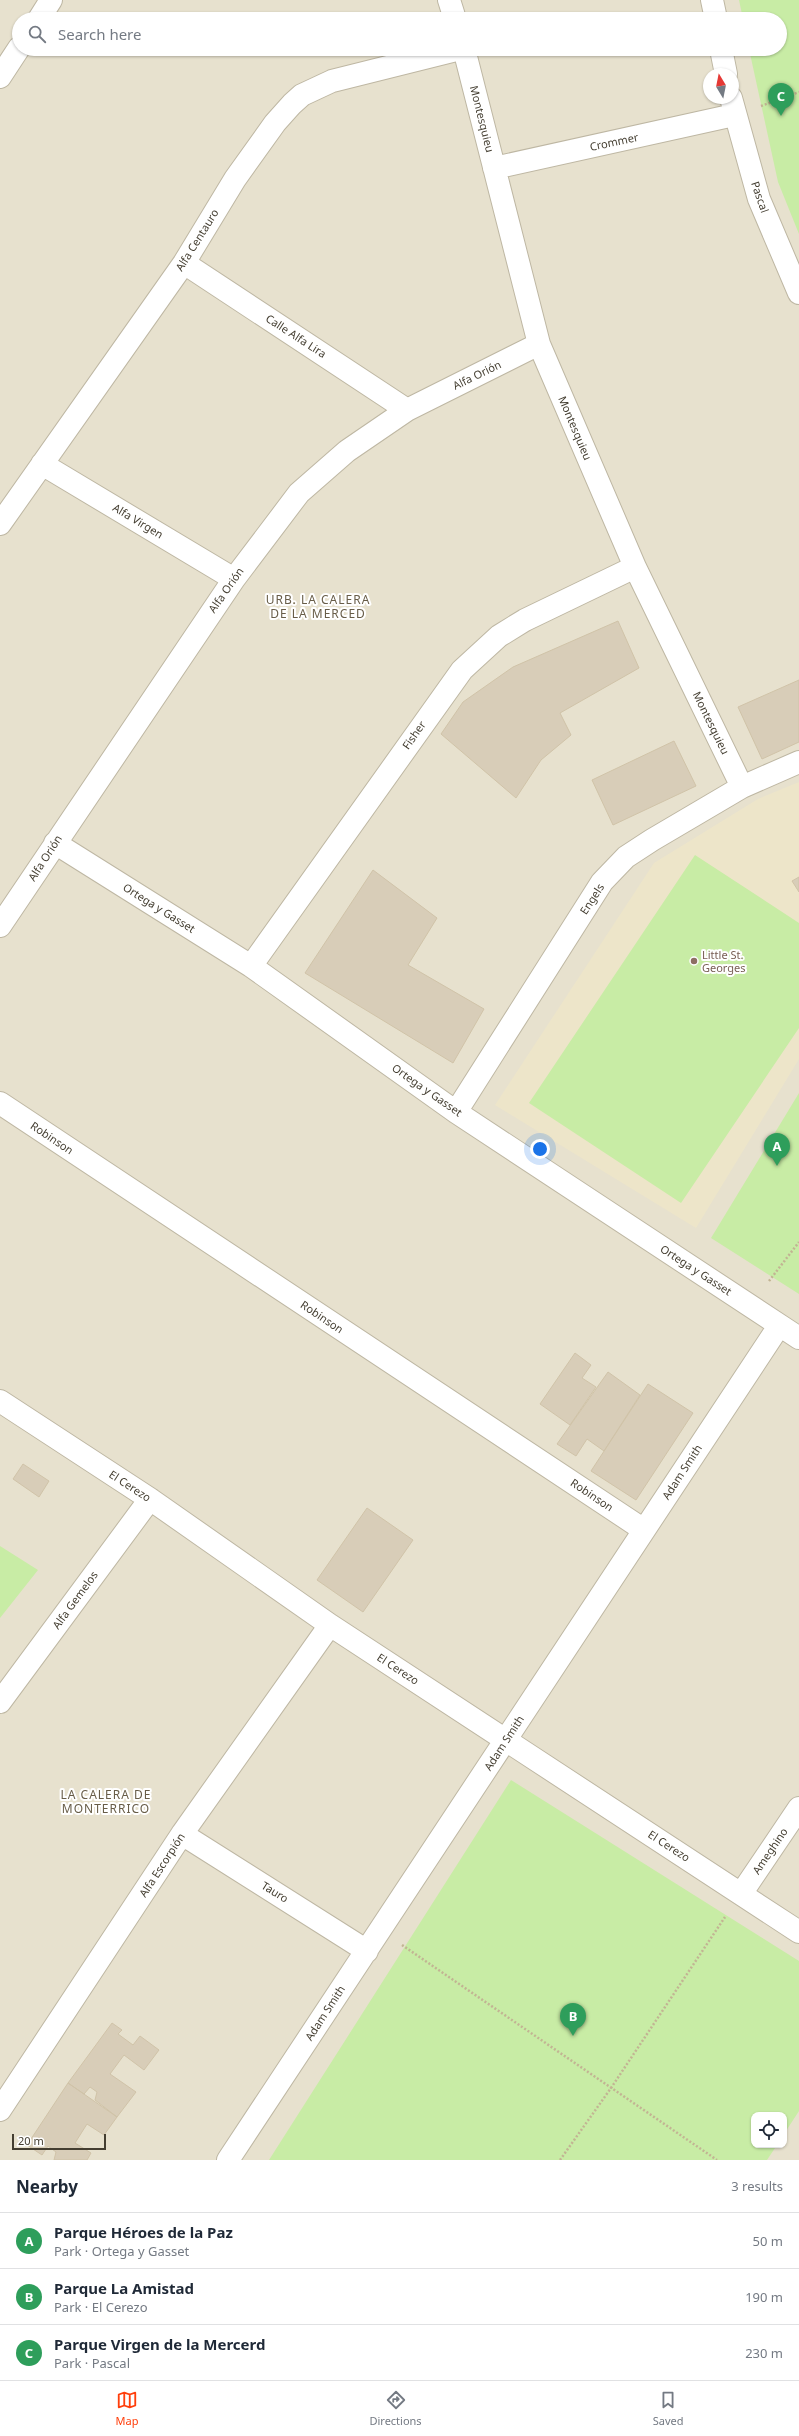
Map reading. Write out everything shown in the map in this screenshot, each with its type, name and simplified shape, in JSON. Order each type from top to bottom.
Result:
[{"type":"street","points":[[43,12],[51,0]]},
{"type":"street","points":[[449,0],[453,12]]},
{"type":"street","points":[[712,0],[715,12]]},
{"type":"street","points":[[0,77],[14,56]]},
{"type":"street","name":"Alfa Centauro","points":[[0,524],[184,263],[248,160],[275,123],[302,95],[315,88],[358,74],[431,56]]},
{"type":"street","name":"Montesquieu","points":[[466,56],[539,344],[635,567],[742,787]]},
{"type":"street","points":[[723,56],[725,68]]},
{"type":"street","name":"Crommer","points":[[494,168],[733,106]]},
{"type":"street","name":"Pascal","points":[[733,106],[759,199],[799,293]]},
{"type":"street","name":"Calle Alfa Lira","points":[[184,263],[407,410]]},
{"type":"street","name":"Alfa Orión","points":[[0,926],[234,579],[299,493],[347,450],[407,410],[539,344]]},
{"type":"street","name":"Alfa Virgen","points":[[42,464],[234,579]]},
{"type":"street","name":"Fisher","points":[[251,966],[462,670],[499,636],[525,620],[635,567]]},
{"type":"street","name":"Engels","points":[[456,1112],[602,882],[626,858],[639,848],[742,787],[799,762]]},
{"type":"street","name":"Ortega y Gasset","points":[[55,843],[251,966],[456,1112],[799,1338]]},
{"type":"street","name":"Robinson","points":[[0,1103],[644,1530]]},
{"type":"street","name":"Adam Smith","points":[[228,2160],[779,1326]]},
{"type":"street","name":"El Cerezo","points":[[0,1401],[150,1499],[330,1624],[799,1932]]},
{"type":"street","name":"Alfa Gemelos","points":[[0,1702],[150,1499]]},
{"type":"street","name":"Alfa Escorpión","points":[[0,2110],[182,1834],[330,1624]]},
{"type":"street","name":"Ameghino","points":[[741,1894],[799,1808]]},
{"type":"street","name":"Tauro","points":[[182,1834],[367,1951]]},
{"type":"path","points":[[733,106],[799,92]]},
{"type":"path","points":[[769,1281],[799,1242]]},
{"type":"path","points":[[560,2160],[611,2088],[741,1894]]},
{"type":"path","points":[[380,1930],[717,2160]]},
{"type":"shaded area","points":[[0,0],[799,0],[799,2160],[0,2160]]},
{"type":"shaded area","name":"Little St. Georges","points":[[799,782],[799,1059],[696,1228],[495,1105],[654,863],[758,799]]},
{"type":"green space","points":[[739,0],[799,0],[799,234],[778,182],[751,56],[787,56],[787,12],[742,12]]},
{"type":"green space","name":"Little St. Georges","points":[[695,855],[799,923],[799,1028],[681,1203],[529,1103]]},
{"type":"green space","points":[[799,1093],[799,1294],[711,1238]]},
{"type":"green space","points":[[0,1546],[38,1570],[0,1618]]},
{"type":"green space","points":[[511,1780],[799,1961],[799,2111],[787,2129],[787,2112],[751,2112],[751,2148],[775,2148],[767,2160],[269,2160]]},
{"type":"building","points":[[618,621],[639,668],[560,713],[571,735],[541,760],[516,798],[441,734],[463,702],[513,667]]},
{"type":"building","points":[[799,680],[799,742],[762,759],[738,707]]},
{"type":"building","points":[[674,741],[696,786],[613,825],[592,780]]},
{"type":"building","points":[[373,870],[437,918],[408,965],[484,1009],[453,1063],[305,973]]},
{"type":"building","points":[[799,877],[799,892],[792,881]]},
{"type":"building","points":[[575,1353],[591,1365],[582,1378],[596,1387],[570,1425],[540,1404]]},
{"type":"building","points":[[608,1372],[640,1395],[604,1451],[587,1439],[576,1456],[557,1444]]},
{"type":"building","points":[[648,1384],[693,1413],[636,1500],[591,1471]]},
{"type":"building","points":[[23,1464],[49,1481],[39,1497],[13,1479]]},
{"type":"building","points":[[367,1508],[413,1540],[363,1612],[317,1580]]},
{"type":"building","points":[[112,2023],[122,2030],[118,2034],[133,2045],[140,2036],[159,2050],[144,2070],[124,2055],[110,2074],[136,2092],[117,2117],[95,2100],[97,2092],[90,2087],[84,2094],[68,2083]]},
{"type":"building","points":[[68,2083],[117,2117],[104,2135],[87,2124],[75,2143],[91,2153],[87,2160],[54,2160],[56,2152],[48,2146],[42,2155],[27,2145]]},
{"type":"place","name":"Parque Virgen de la Mercerd","points":[[781,116]]},
{"type":"place","name":"Little St. Georges","points":[[694,961]]},
{"type":"place","name":"Parque Héroes de la Paz","points":[[777,1166]]},
{"type":"place","name":"Parque La Amistad","points":[[573,2036]]},
{"type":"district","name":"URB. LA CALERA DE LA MERCED","points":[[318,607]]},
{"type":"district","name":"LA CALERA DE MONTERRICO","points":[[106,1802]]}]
